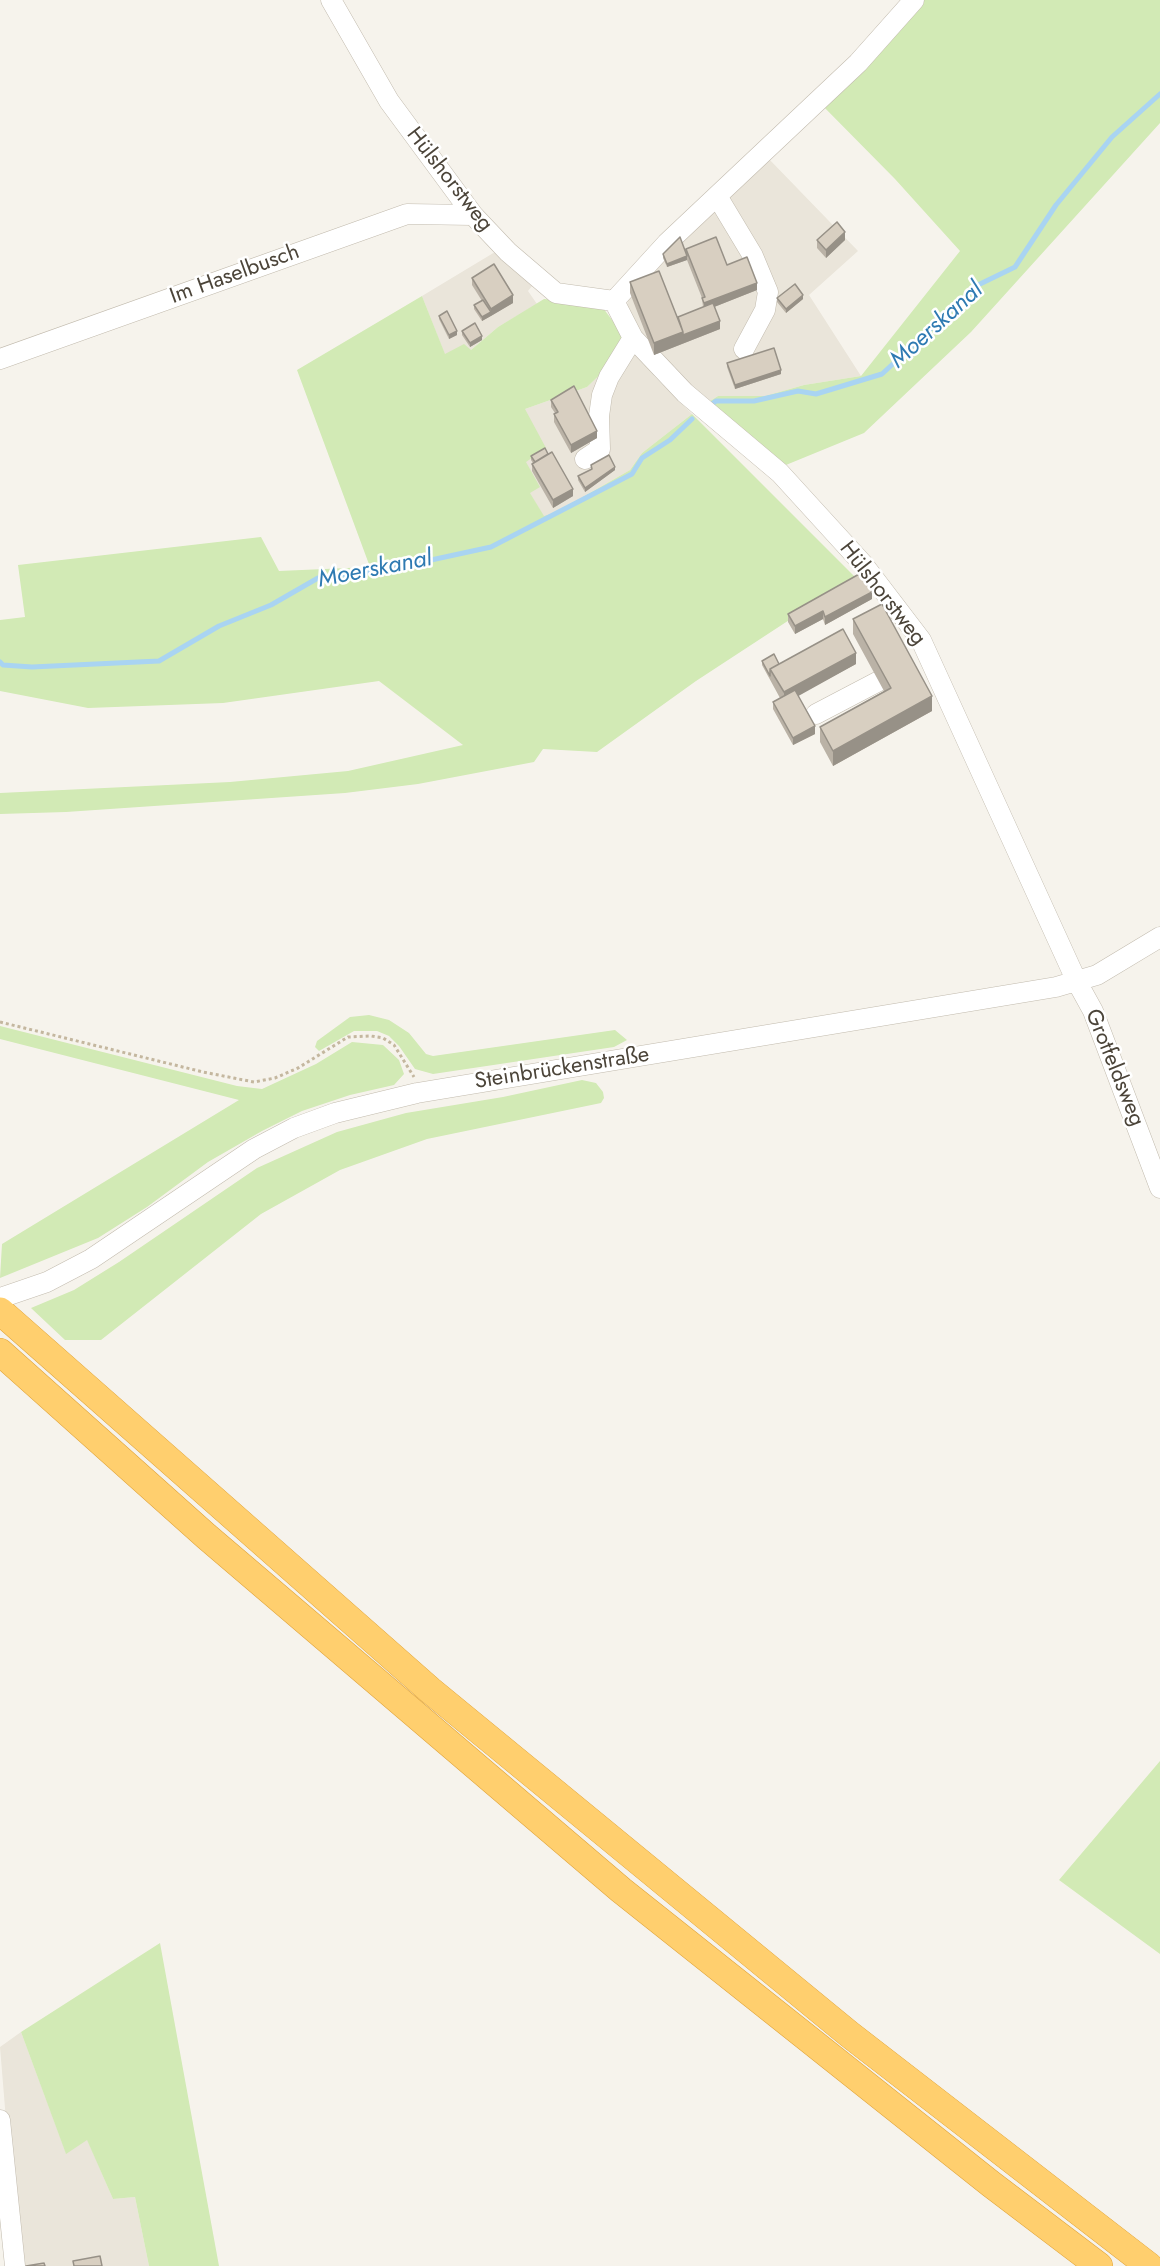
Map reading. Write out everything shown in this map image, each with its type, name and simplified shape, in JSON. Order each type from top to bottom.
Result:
[{"type":"highway","points":[[0,1311],[467,1721],[849,2034],[1149,2266]]},
{"type":"highway","points":[[0,1352],[206,1536],[621,1890],[991,2184],[1099,2266]]},
{"type":"street","name":"Hülshorstweg","points":[[331,0],[389,100],[473,215],[508,252],[556,293],[614,301],[633,338],[685,393],[780,473],[863,564],[921,640],[1077,982]]},
{"type":"street","points":[[614,301],[667,243],[858,63],[914,0]]},
{"type":"street","points":[[717,196],[753,256],[768,292],[765,310],[744,349]]},
{"type":"street","name":"Im Haselbusch","points":[[0,358],[407,214],[473,215]]},
{"type":"street","points":[[585,459],[600,449],[599,416],[602,395],[609,377],[633,338]]},
{"type":"street","points":[[908,666],[928,655]]},
{"type":"street","points":[[816,714],[879,681]]},
{"type":"street","name":"Steinbrückenstraße","points":[[0,1298],[47,1282],[100,1254],[254,1149],[294,1128],[345,1110],[417,1093],[983,1000],[1077,982],[1096,975],[1160,937]]},
{"type":"street","name":"Grotfeldsweg","points":[[1077,982],[1094,1011],[1160,1188]]},
{"type":"street","points":[[0,2120],[15,2266]]},
{"type":"path","points":[[0,1022],[203,1072],[254,1082],[275,1078],[298,1068],[348,1037],[371,1035],[383,1038],[404,1057],[414,1077],[417,1093]]},
{"type":"shaded area","points":[[768,158],[858,251],[809,295],[861,376],[804,385],[765,396],[718,396],[704,405],[653,355],[627,307],[629,291]]},
{"type":"shaded area","points":[[500,249],[532,286],[528,291],[537,304],[498,327],[471,350],[445,355],[422,296]]},
{"type":"shaded area","points":[[631,345],[655,377],[692,414],[642,453],[630,470],[544,517],[529,492],[525,462],[525,409],[587,387]]},
{"type":"shaded area","points":[[21,2032],[66,2153],[87,2139],[113,2199],[135,2197],[149,2266],[18,2266],[0,2047]]},
{"type":"green space","points":[[914,0],[1160,0],[1160,123],[971,332],[864,433],[781,467],[704,405],[718,396],[765,396],[804,385],[861,376],[960,251],[895,179],[816,99]]},
{"type":"green space","points":[[422,296],[445,354],[464,344],[471,350],[498,327],[544,299],[600,304],[631,345],[587,387],[525,409],[546,448],[526,462],[540,487],[530,493],[544,516],[555,513],[630,470],[642,453],[692,414],[855,577],[696,681],[597,752],[543,749],[534,762],[418,784],[345,793],[66,812],[0,814],[0,793],[230,782],[348,771],[463,745],[379,681],[223,703],[88,708],[0,691],[0,620],[25,617],[18,565],[261,537],[279,571],[370,567],[297,370]]},
{"type":"green space","points":[[369,1015],[389,1020],[409,1033],[426,1054],[433,1056],[615,1030],[627,1040],[614,1047],[433,1074],[415,1069],[389,1036],[377,1031],[354,1031],[319,1051],[315,1047],[317,1041],[350,1017]]},
{"type":"green space","points":[[0,1026],[237,1086],[262,1089],[316,1064],[352,1042],[383,1045],[399,1060],[404,1074],[394,1085],[350,1095],[302,1111],[262,1131],[208,1162],[147,1207],[98,1238],[0,1278],[2,1244],[239,1100],[0,1039]]},
{"type":"green space","points":[[582,1080],[596,1083],[603,1092],[604,1098],[601,1103],[427,1139],[340,1170],[261,1214],[101,1340],[65,1340],[31,1308],[74,1290],[257,1168],[337,1132],[406,1113],[503,1097]]},
{"type":"green space","points":[[1160,1761],[1160,1954],[1059,1880]]},
{"type":"green space","points":[[160,1943],[219,2266],[149,2266],[135,2197],[113,2199],[87,2140],[66,2154],[21,2032]]},
{"type":"building","points":[[837,222],[845,232],[826,250],[817,240]]},
{"type":"building","points":[[680,237],[687,256],[667,264],[663,254]]},
{"type":"building","points":[[716,237],[727,265],[747,257],[757,283],[704,303],[702,298],[705,297],[686,249]]},
{"type":"building","points":[[494,264],[513,295],[491,309],[472,278]]},
{"type":"building","points":[[659,271],[683,332],[654,343],[630,282]]},
{"type":"building","points":[[795,284],[803,295],[786,309],[777,298]]},
{"type":"building","points":[[483,300],[491,312],[482,317],[474,305]]},
{"type":"building","points":[[713,303],[720,321],[683,335],[678,317]]},
{"type":"building","points":[[447,311],[457,331],[449,335],[439,316]]},
{"type":"building","points":[[475,323],[482,336],[470,343],[462,331]]},
{"type":"building","points":[[774,348],[781,370],[735,385],[727,363]]},
{"type":"building","points":[[574,386],[597,431],[571,445],[554,414],[558,412],[551,400]]},
{"type":"building","points":[[545,448],[548,454],[535,462],[531,456]]},
{"type":"building","points":[[552,452],[573,489],[553,500],[532,464]]},
{"type":"building","points":[[609,455],[615,467],[585,488],[578,476],[592,469],[591,465]]},
{"type":"building","points":[[861,573],[872,592],[825,617],[823,611],[795,626],[788,614]]},
{"type":"building","points":[[882,604],[932,696],[833,751],[820,727],[891,688],[853,619]]},
{"type":"building","points":[[843,629],[856,653],[784,692],[770,669]]},
{"type":"building","points":[[774,654],[779,664],[770,669],[770,676],[762,661]]},
{"type":"building","points":[[795,690],[815,726],[793,738],[773,702]]},
{"type":"building","points":[[100,2256],[102,2266],[74,2266],[73,2261]]},
{"type":"building","points":[[44,2263],[45,2266],[26,2266]]},
{"type":"waterway","name":"Moerskanal","points":[[708,407],[716,401],[754,401],[798,391],[816,394],[882,374],[978,285],[1015,267],[1056,205],[1112,137],[1160,94]]},
{"type":"waterway","name":"Moerskanal","points":[[0,662],[3,665],[32,667],[159,661],[219,626],[271,605],[318,578],[385,570],[491,547],[632,474],[642,458],[670,440],[692,419]]}]
